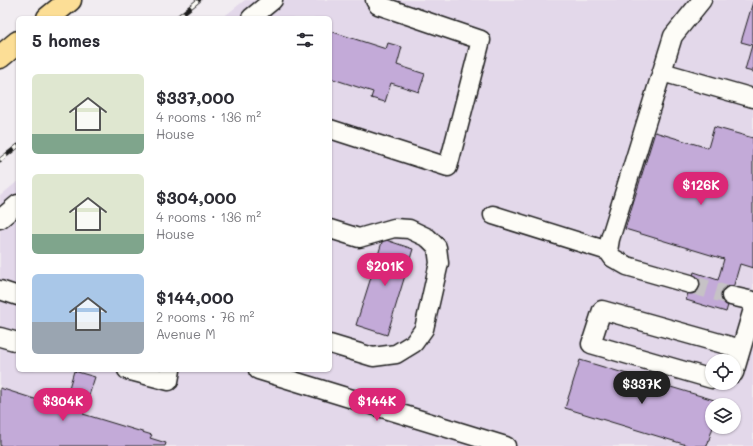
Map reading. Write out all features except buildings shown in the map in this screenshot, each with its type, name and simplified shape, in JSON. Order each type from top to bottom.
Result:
[{"type":"highway","points":[[50,16],[70,0]]},
{"type":"highway","points":[[0,56],[16,44]]},
{"type":"street","points":[[253,16],[273,0]]},
{"type":"street","points":[[332,130],[448,167],[481,40],[378,5],[375,0]]},
{"type":"street","points":[[608,251],[672,36],[702,0]]},
{"type":"street","points":[[662,72],[753,98]]},
{"type":"street","points":[[0,219],[16,206]]},
{"type":"street","points":[[493,215],[608,251],[613,258],[627,266],[690,284]]},
{"type":"street","points":[[332,230],[359,238],[394,228],[409,229],[428,238],[432,242],[436,247],[439,263],[424,330],[414,343],[396,354],[373,357],[332,345]]},
{"type":"street","points":[[0,290],[16,295]]},
{"type":"street","points":[[731,296],[753,301]]},
{"type":"street","points":[[740,354],[753,309]]},
{"type":"street","points":[[705,377],[591,344],[602,310],[741,349]]},
{"type":"street","points":[[0,337],[16,341]]},
{"type":"street","points":[[135,372],[169,381],[171,372]]},
{"type":"street","points":[[265,372],[506,446]]},
{"type":"shaded area","points":[[245,0],[753,0],[753,446],[0,446],[0,196],[16,183],[16,372],[332,372],[332,16],[225,16]]},
{"type":"tunnel","points":[[690,284],[731,296]]},
{"type":"railway","points":[[179,16],[199,0]]},
{"type":"railway","points":[[0,160],[16,148]]}]
